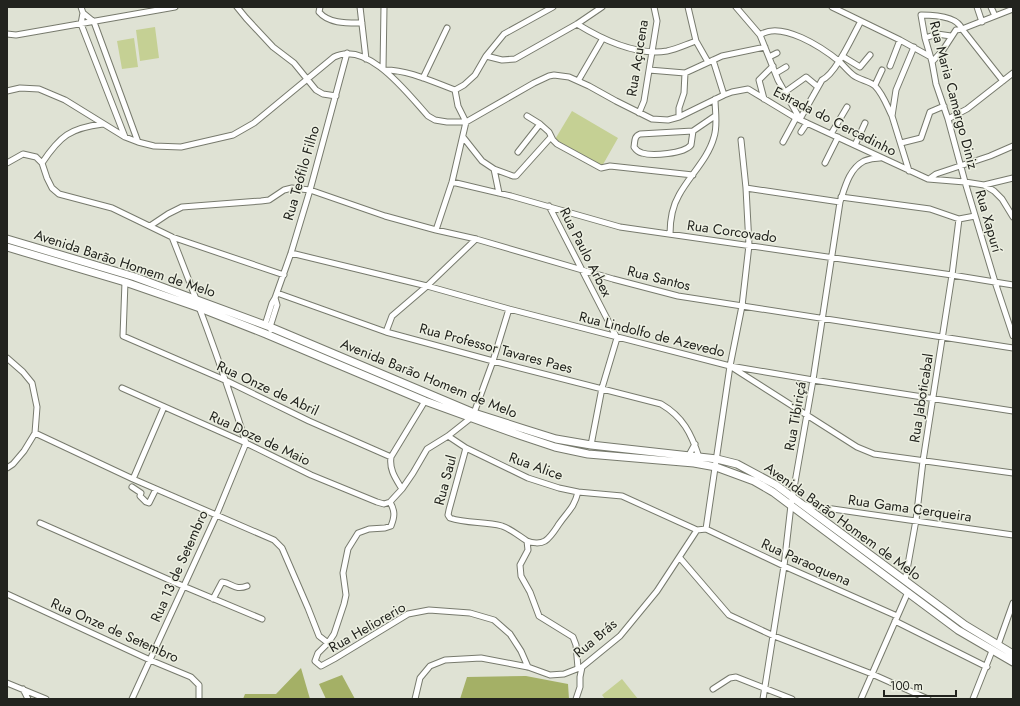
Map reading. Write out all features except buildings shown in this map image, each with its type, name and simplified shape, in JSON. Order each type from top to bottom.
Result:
[{"type":"main road","name":"Avenida Barão Homem de Melo","points":[[7,239],[135,277],[267,326],[522,436],[555,447],[588,454],[694,463],[716,467],[754,481],[791,505],[958,630],[1013,662]]},
{"type":"main road","name":"Avenida Barão Homem de Melo","points":[[7,247],[125,282],[200,308],[272,336],[425,401],[452,410],[556,439],[591,445],[689,455],[717,459],[737,464],[757,474],[793,497],[965,625],[998,645],[1012,651]]},
{"type":"main road","points":[[125,282],[128,278],[135,277]]},
{"type":"street","points":[[81,7],[83,13],[81,24],[125,137]]},
{"type":"street","points":[[7,34],[16,34],[94,22],[175,7]]},
{"type":"street","points":[[237,7],[273,47],[294,63],[316,90],[323,94],[336,96]]},
{"type":"street","points":[[320,7],[319,12],[326,18],[348,23],[362,22]]},
{"type":"street","points":[[360,7],[366,59]]},
{"type":"street","points":[[384,7],[384,70],[394,70],[423,78],[455,90],[464,85],[475,75],[486,56],[504,34],[553,7]]},
{"type":"street","points":[[486,56],[502,60],[515,59],[577,24],[602,7]]},
{"type":"street","name":"Rua Açucena","points":[[639,113],[644,100],[657,21],[654,7]]},
{"type":"street","points":[[688,7],[696,41],[711,61],[724,95]]},
{"type":"street","points":[[736,7],[760,35],[798,119]]},
{"type":"street","points":[[832,7],[914,47],[929,56]]},
{"type":"street","points":[[977,7],[982,22]]},
{"type":"street","points":[[991,7],[995,16]]},
{"type":"street","points":[[932,62],[956,30],[982,22],[1013,9]]},
{"type":"street","points":[[83,13],[94,22],[138,142]]},
{"type":"street","name":"Rua Maria Camargo Diniz","points":[[962,29],[961,25],[950,19],[940,16],[921,14],[936,84],[948,119],[965,182]]},
{"type":"street","points":[[783,142],[822,80],[827,78],[839,61],[860,21]]},
{"type":"street","points":[[577,24],[603,38],[631,49],[652,52],[668,51],[696,41]]},
{"type":"street","points":[[423,78],[447,28]]},
{"type":"street","points":[[962,29],[1003,81]]},
{"type":"street","points":[[760,35],[767,31],[777,30],[793,34],[812,43],[839,61],[854,76],[875,86],[885,101],[892,116],[909,171]]},
{"type":"street","points":[[925,38],[938,34],[951,36]]},
{"type":"street","points":[[578,82],[603,38]]},
{"type":"street","points":[[890,66],[900,40]]},
{"type":"street","points":[[649,70],[685,73],[722,56],[765,47]]},
{"type":"street","points":[[892,116],[896,90],[914,47]]},
{"type":"street","points":[[7,91],[20,88],[39,89],[65,100],[125,137],[154,146],[181,147],[233,136],[254,123],[334,57],[348,53]]},
{"type":"street","name":"Estrada do Cercadinho","points":[[348,53],[366,59],[384,70],[428,116],[436,120],[447,122],[466,122],[549,76],[554,75],[569,78],[589,86],[652,119],[668,120],[679,117],[724,95],[748,89],[798,119],[928,179],[984,185],[994,191],[1002,199],[1013,217]]},
{"type":"street","name":"Rua Teófilo Filho","points":[[267,326],[277,305],[276,295],[284,275],[310,190],[348,53]]},
{"type":"street","points":[[769,57],[777,53]]},
{"type":"street","points":[[842,56],[860,68],[870,55]]},
{"type":"street","points":[[764,99],[759,80],[773,66]]},
{"type":"street","points":[[776,73],[786,67]]},
{"type":"street","points":[[875,86],[882,70]]},
{"type":"street","points":[[679,117],[679,108],[684,93],[685,73]]},
{"type":"street","points":[[948,119],[966,109],[1013,73]]},
{"type":"street","points":[[785,92],[806,77],[818,87]]},
{"type":"street","points":[[436,230],[452,182],[466,122],[458,106],[455,90]]},
{"type":"street","points":[[670,234],[670,218],[678,196],[701,164],[712,144],[715,135],[715,99]]},
{"type":"street","points":[[901,143],[921,138],[930,112],[944,106]]},
{"type":"street","points":[[831,134],[847,107]]},
{"type":"street","points":[[527,116],[549,132],[557,144],[601,168],[610,166],[693,175]]},
{"type":"street","points":[[693,131],[691,145],[684,151],[642,154],[634,147],[635,138],[640,134],[693,131],[715,116]]},
{"type":"street","points":[[801,132],[807,123]]},
{"type":"street","points":[[855,145],[865,123]]},
{"type":"street","points":[[42,163],[50,150],[68,133],[84,126],[103,124]]},
{"type":"street","points":[[518,152],[540,124]]},
{"type":"street","points":[[463,137],[482,161],[513,176],[516,176],[551,137]]},
{"type":"street","points":[[824,163],[838,137]]},
{"type":"street","points":[[697,530],[706,529],[730,366],[742,306],[749,245],[746,188],[741,140]]},
{"type":"street","points":[[928,179],[936,174],[990,156],[1013,146]]},
{"type":"street","points":[[7,163],[23,154],[36,157],[42,163],[46,178],[52,188],[59,194],[112,208],[172,237],[284,275]]},
{"type":"street","name":"Rua Tibiriçá","points":[[763,699],[774,636],[791,505],[813,380],[840,199],[850,176],[856,167],[865,160],[881,158]]},
{"type":"street","points":[[494,168],[499,193]]},
{"type":"street","points":[[984,185],[1013,178]]},
{"type":"street","name":"Rua Corcovado","points":[[452,182],[549,206],[620,227],[952,275],[1013,286]]},
{"type":"street","name":"Rua Xapurí","points":[[965,182],[1013,336]]},
{"type":"street","name":"Rua Santos","points":[[150,226],[168,214],[182,208],[269,200],[284,190],[292,188],[310,190],[385,216],[476,239],[678,296],[1013,348]]},
{"type":"street","points":[[746,188],[930,209],[959,219],[975,216]]},
{"type":"street","name":"Rua Paulo Arbex","points":[[549,206],[617,338]]},
{"type":"street","name":"Rua Jaboticabal","points":[[905,581],[916,520],[923,461],[952,275],[959,219]]},
{"type":"street","points":[[172,237],[227,381],[246,443]]},
{"type":"street","points":[[386,332],[392,316],[427,286],[476,239]]},
{"type":"street","name":"Rua Lindolfo de Azevedo","points":[[291,253],[427,286],[617,338],[730,366],[1013,411]]},
{"type":"street","name":"Rua Onze de Abril","points":[[125,282],[123,336],[227,381],[309,421],[391,457]]},
{"type":"street","name":"Rua Professor Tavares Paes","points":[[276,295],[386,332],[661,404],[679,416],[693,439],[700,457]]},
{"type":"street","points":[[35,433],[133,479],[274,540],[282,548],[319,636],[328,643],[334,634],[346,595],[343,573],[348,549],[358,533],[369,528],[385,528],[391,526],[394,518],[394,511],[390,502],[402,489],[427,449],[448,436],[473,415],[493,361],[509,309]]},
{"type":"street","points":[[267,326],[272,336]]},
{"type":"street","points":[[591,445],[602,388],[617,338]]},
{"type":"street","points":[[7,358],[32,383],[37,407],[35,433],[24,451],[13,464],[7,468]]},
{"type":"street","points":[[730,366],[857,447],[874,454],[1013,473]]},
{"type":"street","name":"Rua Doze de Maio","points":[[122,388],[246,443],[311,475],[384,504],[390,502]]},
{"type":"street","points":[[402,489],[392,470],[390,463],[391,457],[425,401]]},
{"type":"street","points":[[133,479],[164,407]]},
{"type":"street","name":"Rua Alice","points":[[448,436],[466,448],[528,478],[559,488],[578,492],[622,496],[697,530]]},
{"type":"street","name":"Rua 13 de Setembro","points":[[132,699],[216,516],[246,443]]},
{"type":"street","points":[[689,455],[695,444]]},
{"type":"street","name":"Rua Saul","points":[[466,448],[448,515],[450,518],[460,522],[488,523],[504,527],[527,541]]},
{"type":"street","points":[[132,487],[141,493],[140,496],[143,500],[150,503],[156,489]]},
{"type":"street","points":[[576,699],[580,687],[580,668],[573,637],[539,616],[530,592],[521,576],[520,565],[528,550],[527,541],[533,543],[544,542],[549,538],[570,512],[578,492]]},
{"type":"street","name":"Rua Gama Cerqueira","points":[[804,505],[1013,535]]},
{"type":"street","points":[[40,523],[262,619]]},
{"type":"street","name":"Rua Paraoquena","points":[[706,529],[896,619],[987,667]]},
{"type":"street","name":"Rua Brás","points":[[415,699],[420,678],[430,666],[445,660],[481,658],[528,667],[550,675],[564,674],[580,668],[620,636],[657,591],[697,530]]},
{"type":"street","points":[[680,558],[729,615],[774,636],[872,674],[928,699]]},
{"type":"street","points":[[213,599],[222,582],[236,588],[247,586]]},
{"type":"street","points":[[861,699],[908,592]]},
{"type":"street","name":"Rua Onze de Setembro","points":[[7,594],[150,660],[191,677],[199,685],[199,699]]},
{"type":"street","points":[[998,645],[1013,603]]},
{"type":"street","name":"Rua Heliorerio","points":[[328,643],[318,653],[315,661],[321,666],[334,660],[408,614],[429,610],[470,613],[494,620],[510,634],[521,651],[528,667]]},
{"type":"street","points":[[973,699],[987,667],[992,651]]},
{"type":"street","points":[[713,689],[730,678],[736,677],[792,699]]},
{"type":"street","points":[[7,682],[46,699]]},
{"type":"street","points":[[23,689],[28,699]]},
{"type":"green space","points":[[155,27],[159,58],[140,61],[136,30]]},
{"type":"green space","points":[[134,38],[138,67],[122,69],[117,41]]},
{"type":"green space","points":[[572,111],[618,138],[601,168],[554,141]]},
{"type":"green space","points":[[301,668],[310,699],[243,699],[245,694],[276,694]]},
{"type":"green space","points":[[342,675],[355,699],[326,699],[319,684]]},
{"type":"green space","points":[[526,676],[568,684],[569,699],[460,699],[467,677]]},
{"type":"green space","points":[[622,679],[638,699],[605,699],[602,695]]}]
